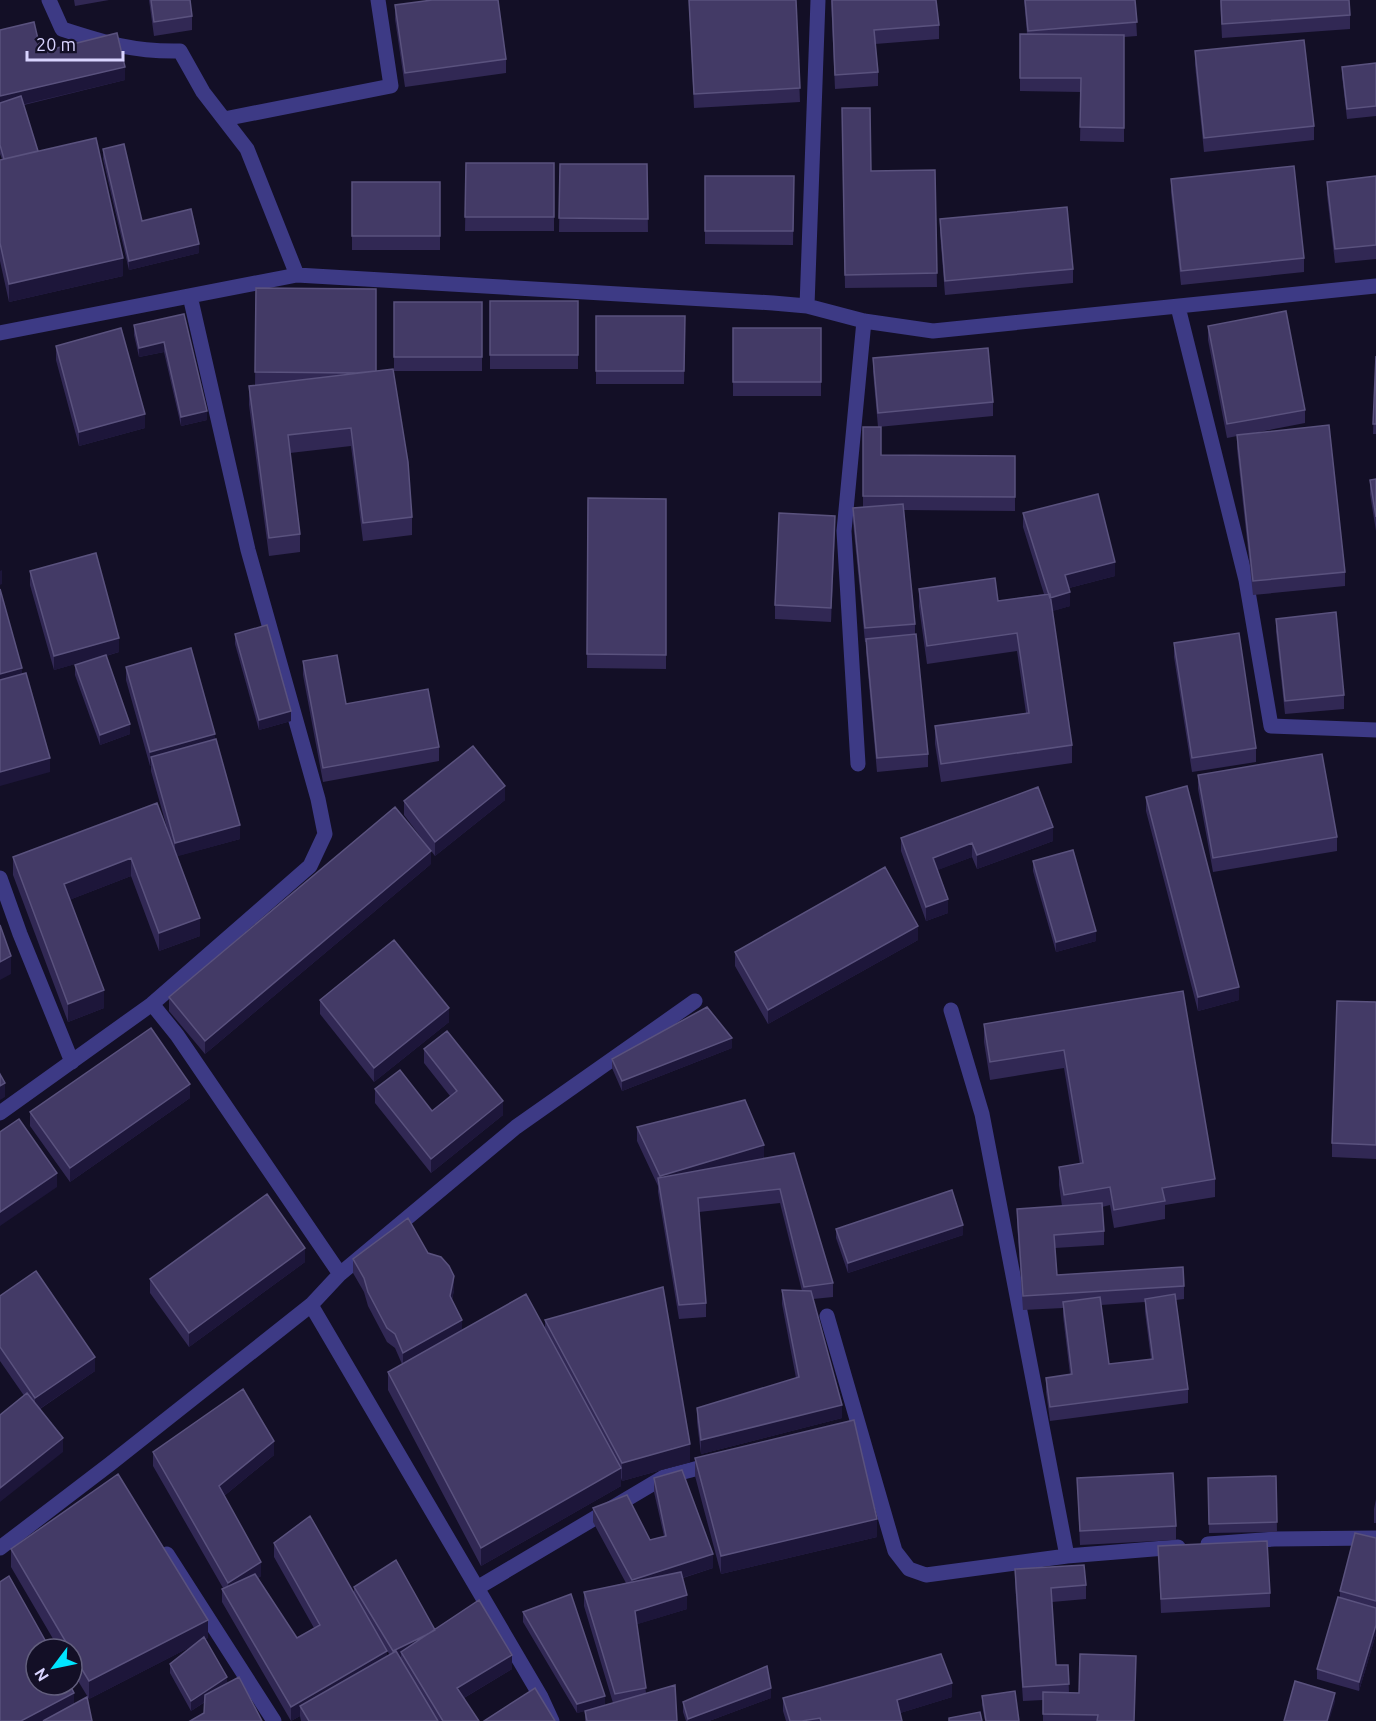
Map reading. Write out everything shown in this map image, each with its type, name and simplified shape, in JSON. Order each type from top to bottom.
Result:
[{"type":"street","points":[[49,0],[62,30],[117,46],[152,51],[180,51],[203,92],[247,149],[297,275]]},
{"type":"street","points":[[224,119],[391,86],[378,0]]},
{"type":"street","points":[[807,306],[818,0]]},
{"type":"street","points":[[0,333],[297,275],[807,306],[864,321],[933,332],[1376,286]]},
{"type":"street","points":[[0,1113],[152,1004],[310,866],[325,834],[318,799],[248,550],[190,296]]},
{"type":"street","points":[[1178,307],[1246,580],[1271,726],[1376,730]]},
{"type":"street","points":[[858,764],[844,531],[864,321]]},
{"type":"street","points":[[0,878],[72,1062]]},
{"type":"street","points":[[0,1548],[113,1469],[311,1305],[340,1274],[516,1127],[695,1001]]},
{"type":"street","points":[[152,1004],[177,1035],[340,1274]]},
{"type":"street","points":[[951,1010],[982,1114],[1067,1556]]},
{"type":"street","points":[[311,1305],[541,1697],[552,1721]]},
{"type":"street","points":[[827,1316],[853,1428],[895,1551],[909,1569],[926,1575],[1067,1556],[1274,1539],[1376,1538]]},
{"type":"street","points":[[477,1588],[664,1477],[733,1459]]},
{"type":"street","points":[[160,1543],[274,1721]]},
{"type":"building","points":[[151,0],[190,0],[192,16],[154,22]]},
{"type":"building","points":[[432,0],[498,0],[506,59],[405,73],[395,5]]},
{"type":"building","points":[[689,0],[796,0],[800,88],[694,94]]},
{"type":"building","points":[[832,0],[936,0],[939,25],[874,30],[878,72],[835,75]]},
{"type":"building","points":[[1025,0],[1135,0],[1137,22],[1028,31]]},
{"type":"building","points":[[1221,0],[1349,0],[1350,15],[1222,24]]},
{"type":"building","points":[[34,22],[41,52],[117,33],[125,67],[0,96],[0,30]]},
{"type":"building","points":[[1020,34],[1124,35],[1124,128],[1080,127],[1081,78],[1020,78]]},
{"type":"building","points":[[1304,40],[1314,126],[1204,138],[1195,51]]},
{"type":"building","points":[[1376,63],[1376,106],[1347,109],[1342,67]]},
{"type":"building","points":[[21,96],[38,151],[4,159],[0,145],[0,103]]},
{"type":"building","points":[[842,108],[870,108],[871,171],[935,170],[937,273],[845,275]]},
{"type":"building","points":[[96,138],[123,258],[9,284],[0,243],[0,160]]},
{"type":"building","points":[[124,144],[142,221],[191,209],[199,244],[129,261],[103,149]]},
{"type":"building","points":[[466,163],[554,163],[554,217],[465,217]]},
{"type":"building","points":[[560,164],[647,164],[648,219],[559,218]]},
{"type":"building","points":[[1294,166],[1304,258],[1181,271],[1171,179]]},
{"type":"building","points":[[705,176],[794,176],[793,231],[705,231]]},
{"type":"building","points":[[1376,176],[1376,245],[1335,249],[1327,182]]},
{"type":"building","points":[[352,182],[440,182],[440,236],[352,236]]},
{"type":"building","points":[[1067,207],[1073,269],[945,281],[940,219]]},
{"type":"building","points":[[256,288],[376,289],[376,371],[356,373],[255,372]]},
{"type":"building","points":[[490,301],[578,301],[578,355],[490,355]]},
{"type":"building","points":[[394,302],[482,302],[482,357],[394,357]]},
{"type":"building","points":[[1286,311],[1305,410],[1227,424],[1208,326]]},
{"type":"building","points":[[184,314],[207,411],[181,417],[164,342],[139,348],[134,325]]},
{"type":"building","points":[[596,316],[685,316],[684,371],[596,371]]},
{"type":"building","points":[[121,328],[145,414],[79,432],[56,346]]},
{"type":"building","points":[[733,328],[821,328],[821,382],[733,382]]},
{"type":"building","points":[[988,348],[993,402],[878,413],[873,358]]},
{"type":"building","points":[[1376,356],[1376,424],[1373,424]]},
{"type":"building","points":[[393,369],[408,462],[412,517],[363,523],[351,428],[288,435],[300,534],[269,538],[249,386]]},
{"type":"building","points":[[1329,425],[1345,572],[1253,581],[1237,435]]},
{"type":"building","points":[[863,427],[881,427],[881,455],[1015,456],[1015,497],[863,496]]},
{"type":"building","points":[[1376,479],[1376,517],[1370,480]]},
{"type":"building","points":[[1098,494],[1115,562],[1065,575],[1070,592],[1050,598],[1023,513]]},
{"type":"building","points":[[588,498],[666,499],[666,655],[587,654]]},
{"type":"building","points":[[903,504],[915,624],[865,628],[853,508]]},
{"type":"building","points":[[779,513],[835,516],[831,608],[775,605]]},
{"type":"building","points":[[96,553],[119,638],[54,656],[30,571]]},
{"type":"building","points":[[995,578],[998,601],[1050,594],[1072,745],[941,764],[935,726],[1029,713],[1017,633],[927,646],[919,589]]},
{"type":"building","points":[[0,589],[22,668],[0,674]]},
{"type":"building","points":[[1336,612],[1344,695],[1285,701],[1276,619]]},
{"type":"building","points":[[267,625],[291,711],[259,720],[235,634]]},
{"type":"building","points":[[1239,633],[1256,748],[1192,758],[1174,643]]},
{"type":"building","points":[[916,634],[928,754],[877,758],[866,639]]},
{"type":"building","points":[[191,648],[215,734],[150,752],[126,667]]},
{"type":"building","points":[[106,655],[130,724],[100,735],[75,665]]},
{"type":"building","points":[[337,655],[346,704],[428,689],[439,747],[323,768],[303,661]]},
{"type":"building","points":[[26,673],[50,758],[0,772],[0,680]]},
{"type":"building","points":[[216,739],[240,825],[175,843],[151,757]]},
{"type":"building","points":[[473,746],[505,786],[435,842],[404,801]]},
{"type":"building","points":[[1322,754],[1337,837],[1213,858],[1198,775]]},
{"type":"building","points":[[1187,786],[1239,987],[1198,997],[1146,797]]},
{"type":"building","points":[[1038,787],[1053,827],[977,855],[972,843],[933,858],[948,899],[926,907],[901,838]]},
{"type":"building","points":[[157,803],[200,918],[159,933],[131,858],[64,884],[104,990],[68,1004],[13,857]]},
{"type":"building","points":[[395,807],[431,851],[205,1041],[169,997]]},
{"type":"building","points":[[1073,850],[1096,931],[1056,942],[1033,861]]},
{"type":"building","points":[[885,867],[918,926],[768,1010],[735,952]]},
{"type":"building","points":[[0,925],[11,956],[0,962]]},
{"type":"building","points":[[394,940],[449,1008],[374,1068],[320,1000]]},
{"type":"building","points":[[1183,991],[1215,1179],[1162,1188],[1165,1201],[1114,1210],[1110,1187],[1064,1195],[1059,1167],[1083,1163],[1064,1050],[990,1062],[984,1024]]},
{"type":"building","points":[[1337,1001],[1376,1002],[1376,1145],[1332,1143]]},
{"type":"building","points":[[707,1007],[732,1038],[622,1081],[612,1059]]},
{"type":"building","points":[[151,1028],[190,1084],[70,1168],[30,1112]]},
{"type":"building","points":[[447,1031],[503,1101],[431,1159],[375,1089],[400,1070],[432,1111],[457,1091],[424,1049]]},
{"type":"building","points":[[0,1074],[5,1083],[0,1086]]},
{"type":"building","points":[[745,1100],[764,1145],[660,1176],[637,1127]]},
{"type":"building","points":[[19,1119],[57,1173],[0,1212],[0,1132]]},
{"type":"building","points":[[794,1153],[833,1283],[804,1287],[780,1189],[698,1198],[706,1303],[679,1305],[658,1178]]},
{"type":"building","points":[[952,1190],[963,1225],[848,1263],[836,1229]]},
{"type":"building","points":[[267,1194],[305,1248],[189,1333],[150,1279]]},
{"type":"building","points":[[1102,1203],[1104,1231],[1054,1235],[1057,1275],[1183,1267],[1184,1286],[1023,1296],[1017,1209]]},
{"type":"building","points":[[408,1218],[428,1253],[441,1257],[449,1266],[454,1276],[450,1296],[462,1320],[403,1353],[395,1334],[387,1328],[353,1259]]},
{"type":"building","points":[[36,1271],[95,1357],[35,1398],[0,1347],[0,1296]]},
{"type":"building","points":[[663,1287],[690,1444],[622,1463],[545,1320]]},
{"type":"building","points":[[782,1290],[811,1291],[842,1405],[701,1440],[697,1408],[799,1377]]},
{"type":"building","points":[[526,1294],[621,1468],[481,1548],[388,1372]]},
{"type":"building","points":[[1175,1294],[1188,1389],[1050,1407],[1046,1378],[1072,1374],[1063,1302],[1100,1297],[1109,1364],[1153,1359],[1145,1299]]},
{"type":"building","points":[[243,1389],[274,1441],[219,1486],[261,1562],[228,1583],[153,1452]]},
{"type":"building","points":[[27,1393],[63,1438],[0,1488],[0,1415]]},
{"type":"building","points":[[854,1420],[877,1519],[721,1556],[695,1458]]},
{"type":"building","points":[[682,1470],[713,1554],[632,1580],[593,1508],[627,1495],[650,1540],[666,1536],[654,1478]]},
{"type":"building","points":[[1173,1473],[1176,1526],[1080,1531],[1077,1478]]},
{"type":"building","points":[[118,1474],[208,1620],[89,1681],[84,1673],[84,1637],[63,1637],[11,1549]]},
{"type":"building","points":[[1276,1476],[1277,1522],[1209,1524],[1208,1478]]},
{"type":"building","points":[[310,1516],[387,1651],[291,1707],[222,1589],[255,1574],[297,1638],[320,1625],[274,1543]]},
{"type":"building","points":[[1355,1533],[1376,1538],[1376,1601],[1340,1591]]},
{"type":"building","points":[[1267,1541],[1270,1593],[1161,1599],[1158,1546]]},
{"type":"building","points":[[396,1560],[435,1630],[393,1651],[354,1587]]},
{"type":"building","points":[[1084,1565],[1086,1585],[1051,1588],[1056,1665],[1068,1665],[1069,1684],[1023,1687],[1015,1569]]},
{"type":"building","points":[[681,1572],[687,1595],[635,1611],[646,1688],[615,1694],[584,1592]]},
{"type":"building","points":[[9,1576],[43,1637],[24,1637],[24,1697],[66,1697],[21,1721],[0,1721],[0,1582]]},
{"type":"building","points":[[571,1594],[605,1696],[577,1704],[523,1612]]},
{"type":"building","points":[[1338,1597],[1376,1608],[1376,1625],[1359,1682],[1317,1669]]},
{"type":"building","points":[[479,1600],[512,1655],[457,1688],[479,1721],[443,1721],[401,1652]]},
{"type":"building","points":[[204,1637],[227,1677],[191,1701],[170,1664]]},
{"type":"building","points":[[396,1651],[438,1721],[309,1721],[300,1706]]},
{"type":"building","points":[[941,1654],[952,1683],[897,1700],[902,1721],[821,1721],[820,1718],[790,1721],[783,1698]]},
{"type":"building","points":[[1080,1654],[1136,1656],[1134,1721],[1097,1721],[1098,1715],[1043,1714],[1043,1692],[1079,1693]]},
{"type":"building","points":[[767,1666],[771,1688],[688,1719],[683,1702]]},
{"type":"building","points":[[239,1677],[262,1721],[190,1721],[204,1713],[205,1695]]},
{"type":"building","points":[[1295,1681],[1335,1693],[1327,1721],[1284,1721]]},
{"type":"building","points":[[675,1685],[677,1721],[587,1721],[585,1711]]},
{"type":"building","points":[[535,1688],[555,1721],[484,1721]]},
{"type":"building","points":[[1015,1691],[1019,1721],[986,1721],[982,1696]]},
{"type":"building","points":[[87,1697],[92,1721],[43,1721]]},
{"type":"building","points":[[980,1712],[982,1721],[949,1721],[949,1718]]}]
